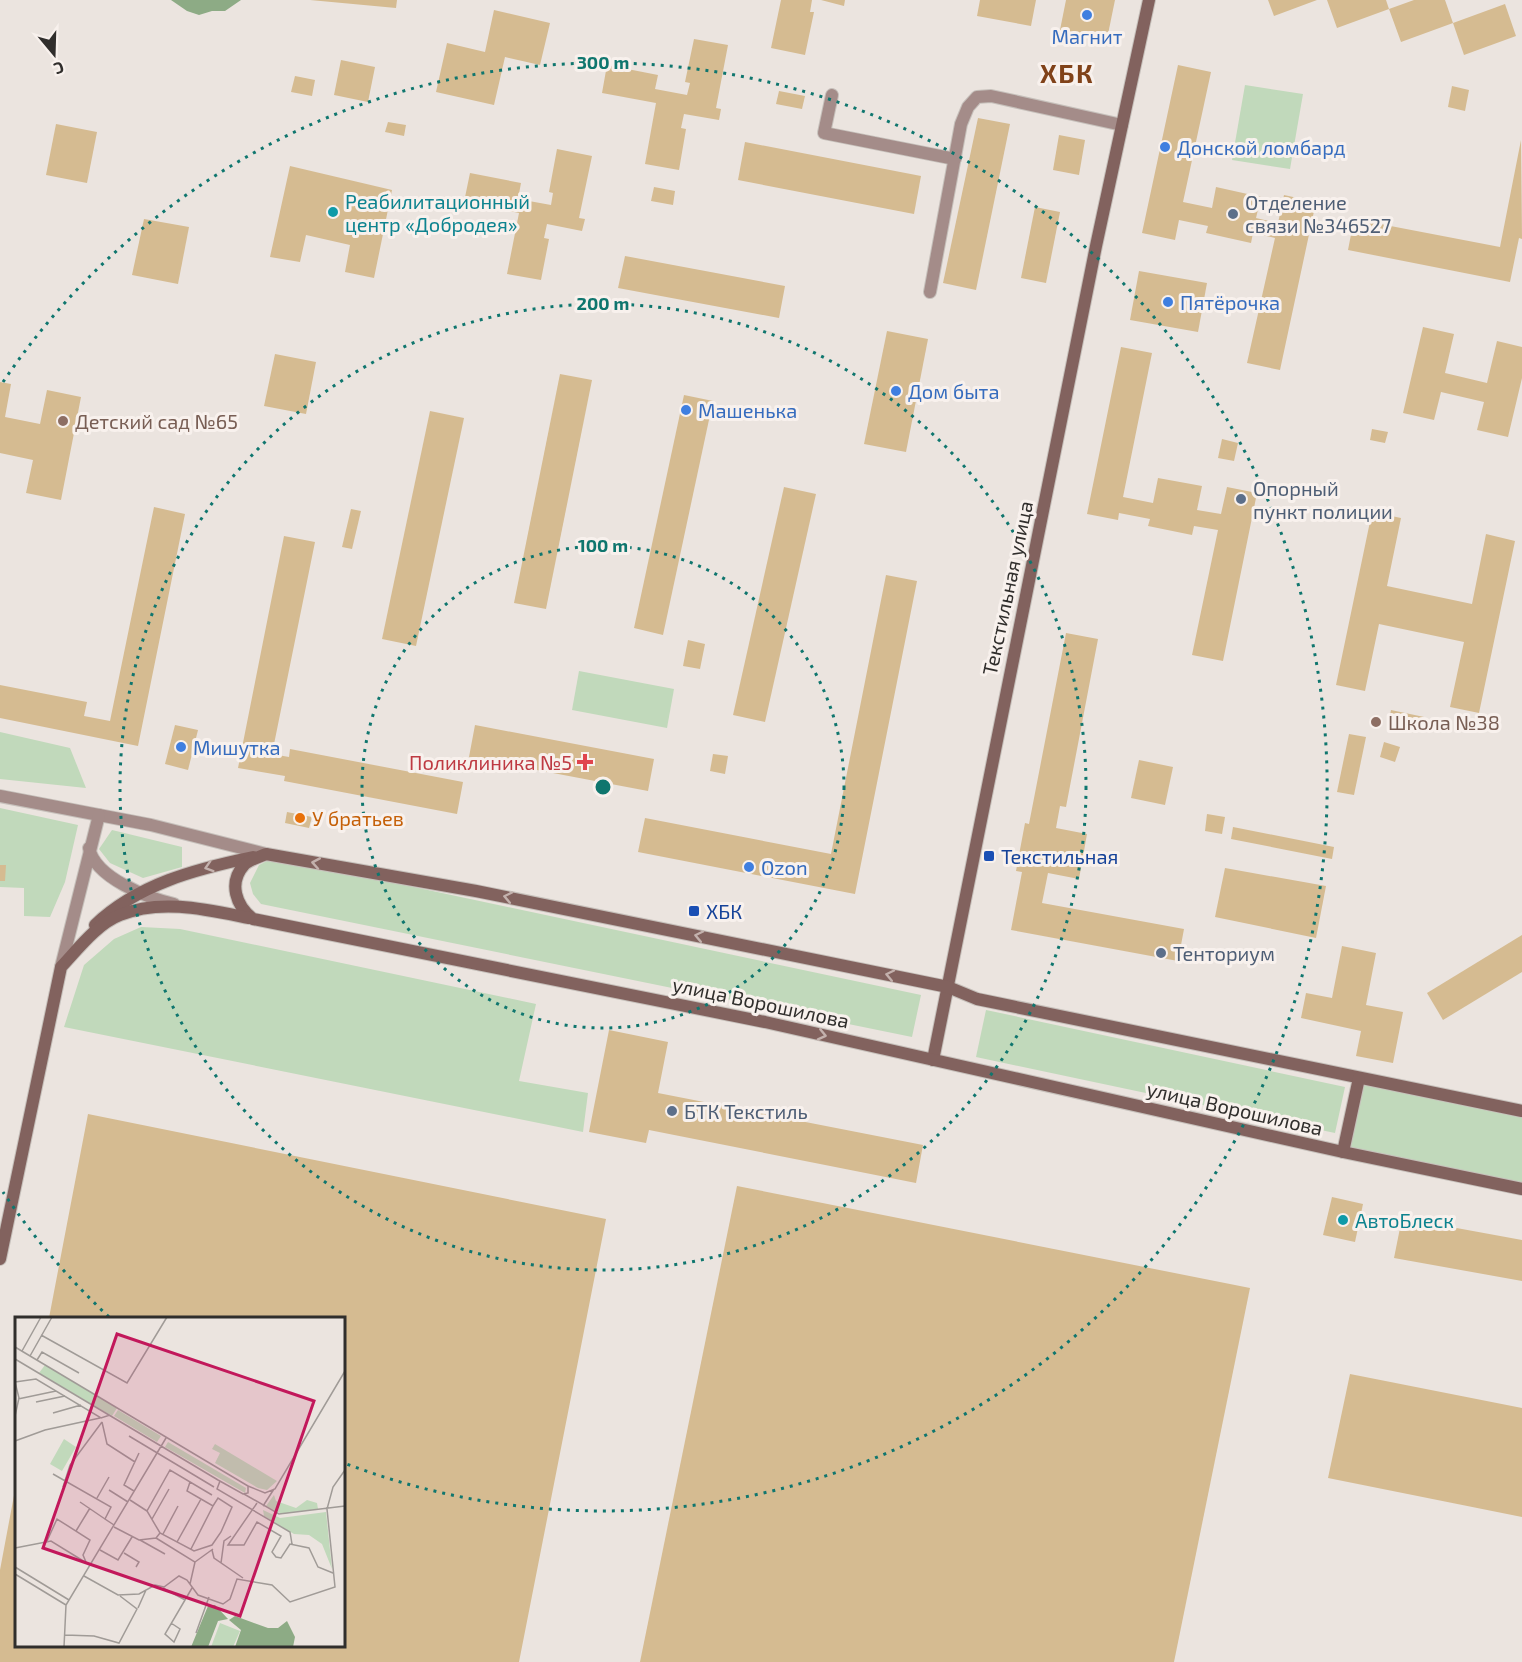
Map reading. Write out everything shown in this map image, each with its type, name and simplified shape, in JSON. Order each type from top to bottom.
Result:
[{"type":"main road","name":"Текстильная улица","points":[[933,1060],[1149,0]]},
{"type":"main road","points":[[254,918],[243,911],[235,891],[237,875],[246,863],[266,854]]},
{"type":"main road","points":[[0,1259],[61,967],[86,932],[114,907],[139,892],[217,865],[266,854],[476,891],[948,987],[977,999],[1522,1111]]},
{"type":"main road","name":"улица Ворошилова","points":[[61,967],[90,936],[119,915],[147,908],[199,909],[254,918],[765,1022],[1343,1152],[1522,1189]]},
{"type":"main road","name":"улица Ворошилова","points":[[1343,1152],[1359,1078]]},
{"type":"street","points":[[832,95],[824,133],[955,159]]},
{"type":"street","points":[[930,292],[961,124],[968,107],[976,97],[992,96],[1122,125]]},
{"type":"street","points":[[0,796],[180,832],[266,854]]},
{"type":"street","points":[[61,967],[99,815]]},
{"type":"street","points":[[89,848],[101,870],[149,898],[199,909]]},
{"type":"green space","points":[[171,0],[241,0],[225,11],[212,11],[199,15],[187,11]]},
{"type":"green space","points":[[1245,85],[1303,94],[1290,169],[1232,160]]},
{"type":"green space","points":[[579,671],[674,689],[667,728],[572,710]]},
{"type":"green space","points":[[0,732],[70,748],[86,788],[0,779]]},
{"type":"green space","points":[[0,808],[78,825],[65,882],[50,917],[24,916],[24,888],[0,887]]},
{"type":"green space","points":[[112,830],[182,847],[182,867],[143,878],[110,863],[99,849]]},
{"type":"green space","points":[[269,860],[287,860],[921,995],[912,1037],[261,904],[253,894],[250,883],[259,865]]},
{"type":"green space","points":[[141,927],[180,929],[536,1004],[519,1081],[588,1093],[583,1132],[64,1027],[84,965],[114,939]]},
{"type":"green space","points":[[986,1010],[1345,1087],[1335,1133],[976,1057]]},
{"type":"green space","points":[[1359,1078],[1522,1111],[1522,1189],[1343,1152]]},
{"type":"building","points":[[310,0],[397,0],[396,8]]},
{"type":"building","points":[[781,0],[812,0],[810,12],[814,12],[805,55],[771,48]]},
{"type":"building","points":[[821,0],[845,0],[844,6]]},
{"type":"building","points":[[980,0],[1036,0],[1031,26],[977,16]]},
{"type":"building","name":"Магнит","points":[[1066,0],[1115,0],[1107,39],[1060,30]]},
{"type":"building","points":[[1268,0],[1317,0],[1274,16]]},
{"type":"building","points":[[1327,0],[1386,0],[1389,9],[1337,28]]},
{"type":"building","points":[[1414,0],[1445,0],[1453,23],[1401,42],[1389,9]]},
{"type":"building","points":[[1505,4],[1516,36],[1464,55],[1453,23]]},
{"type":"building","points":[[494,10],[550,23],[540,65],[505,57],[494,105],[436,92],[447,43],[485,52]]},
{"type":"building","points":[[694,39],[728,45],[716,108],[721,109],[719,120],[684,114],[681,128],[686,129],[679,170],[645,164],[656,103],[602,93],[607,65],[658,75],[655,89],[687,95],[690,83],[685,82]]},
{"type":"building","points":[[341,60],[375,67],[368,102],[334,95]]},
{"type":"building","points":[[1178,65],[1211,72],[1183,202],[1212,208],[1216,187],[1261,197],[1256,218],[1278,223],[1284,195],[1316,202],[1280,370],[1247,363],[1275,238],[1253,233],[1251,243],[1206,233],[1208,226],[1179,220],[1175,240],[1142,233]]},
{"type":"building","points":[[295,76],[315,80],[312,96],[291,92]]},
{"type":"building","points":[[1452,86],[1469,90],[1465,111],[1448,107]]},
{"type":"building","points":[[779,91],[805,96],[802,109],[776,104]]},
{"type":"building","points":[[978,118],[1010,124],[976,290],[943,283]]},
{"type":"building","points":[[388,122],[406,125],[404,136],[385,132]]},
{"type":"building","points":[[56,124],[97,132],[87,183],[46,175]]},
{"type":"building","points":[[1059,135],[1085,140],[1079,175],[1053,170]]},
{"type":"building","points":[[1521,140],[1522,239],[1519,238],[1510,282],[1348,250],[1354,219],[1500,247]]},
{"type":"building","points":[[745,142],[921,176],[914,214],[738,180]]},
{"type":"building","points":[[557,149],[592,156],[579,218],[585,219],[582,231],[547,224],[544,238],[549,239],[541,280],[507,274],[519,213],[464,202],[470,173],[521,183],[518,199],[551,205],[553,193],[549,192]]},
{"type":"building","name":"Реабилитационный центр «Добродея»","points":[[290,166],[392,190],[374,278],[345,272],[350,245],[306,235],[300,262],[270,257]]},
{"type":"building","points":[[654,187],[675,191],[673,205],[651,201]]},
{"type":"building","points":[[1035,207],[1060,212],[1046,283],[1021,278]]},
{"type":"building","points":[[144,219],[189,227],[178,284],[132,275]]},
{"type":"building","points":[[625,256],[785,286],[779,318],[618,288]]},
{"type":"building","name":"Пятёрочка","points":[[1139,271],[1207,283],[1198,332],[1130,320]]},
{"type":"building","points":[[1423,327],[1454,334],[1445,373],[1487,383],[1497,341],[1522,347],[1522,378],[1508,437],[1477,430],[1484,402],[1441,392],[1434,420],[1403,413]]},
{"type":"building","name":"Дом быта","points":[[887,331],[928,339],[906,452],[864,444]]},
{"type":"building","points":[[1121,347],[1152,353],[1123,497],[1153,503],[1158,478],[1202,486],[1197,510],[1221,514],[1227,487],[1257,493],[1223,661],[1192,655],[1218,530],[1194,526],[1192,535],[1148,526],[1150,519],[1119,513],[1118,520],[1087,514]]},
{"type":"building","points":[[275,354],[316,362],[306,414],[264,406]]},
{"type":"building","points":[[560,374],[592,380],[546,609],[514,603]]},
{"type":"building","points":[[0,382],[11,384],[5,417],[40,424],[47,390],[81,397],[61,500],[26,493],[33,460],[0,453]]},
{"type":"building","points":[[684,395],[713,401],[663,635],[634,628]]},
{"type":"building","points":[[430,411],[464,418],[416,646],[382,639]]},
{"type":"building","points":[[1372,429],[1388,432],[1385,443],[1370,440]]},
{"type":"building","points":[[1222,439],[1238,443],[1234,461],[1218,458]]},
{"type":"building","points":[[784,487],[816,494],[765,722],[733,715]]},
{"type":"building","points":[[154,507],[185,514],[138,746],[0,718],[0,685],[87,702],[84,716],[110,721]]},
{"type":"building","points":[[351,509],[361,511],[352,549],[342,547]]},
{"type":"building","points":[[1372,512],[1401,518],[1387,586],[1472,604],[1486,534],[1515,541],[1479,713],[1450,707],[1464,642],[1379,624],[1365,691],[1336,685]]},
{"type":"building","points":[[284,536],[315,542],[272,754],[289,757],[290,749],[463,782],[457,814],[284,781],[285,776],[238,768]]},
{"type":"building","points":[[886,575],[917,581],[855,894],[638,852],[645,818],[831,854]]},
{"type":"building","points":[[1066,633],[1098,639],[1066,807],[1060,806],[1056,828],[1087,834],[1079,879],[1048,873],[1042,903],[1184,929],[1178,961],[1011,930],[1022,872],[1016,871],[1025,823],[1029,824]]},
{"type":"building","points":[[688,640],[705,644],[700,669],[683,666]]},
{"type":"building","points":[[1391,710],[1424,717],[1422,728],[1389,721]]},
{"type":"building","name":"Мишутка","points":[[175,725],[198,730],[188,770],[165,764]]},
{"type":"building","points":[[475,725],[654,759],[648,791],[469,757]]},
{"type":"building","points":[[1349,734],[1366,737],[1354,795],[1337,792]]},
{"type":"building","points":[[1384,742],[1400,747],[1395,762],[1380,757]]},
{"type":"building","points":[[713,754],[728,756],[725,774],[710,771]]},
{"type":"building","points":[[1139,760],[1173,767],[1165,805],[1131,798]]},
{"type":"building","points":[[287,812],[312,817],[309,828],[285,823]]},
{"type":"building","points":[[1207,814],[1225,817],[1222,834],[1205,831]]},
{"type":"building","points":[[1233,827],[1334,847],[1332,859],[1231,839]]},
{"type":"building","points":[[0,865],[6,865],[5,881],[0,881]]},
{"type":"building","points":[[1225,868],[1326,886],[1316,938],[1215,917]]},
{"type":"building","points":[[1522,935],[1522,972],[1443,1020],[1427,993]]},
{"type":"building","points":[[1342,946],[1376,953],[1366,1005],[1403,1012],[1393,1063],[1356,1056],[1361,1031],[1301,1018],[1306,993],[1332,998]]},
{"type":"building","name":"БТК Текстиль","points":[[609,1030],[668,1042],[658,1093],[923,1145],[916,1183],[649,1130],[646,1143],[589,1132]]},
{"type":"building","points":[[88,1114],[606,1219],[519,1662],[0,1662],[0,1570],[15,1490],[15,1647],[345,1647],[345,1317],[49,1317]]},
{"type":"building","points":[[737,1186],[1250,1288],[1174,1662],[640,1662]]},
{"type":"building","name":"АвтоБлеск","points":[[1332,1197],[1363,1204],[1355,1242],[1323,1235]]},
{"type":"building","points":[[1402,1218],[1522,1240],[1522,1281],[1394,1258]]},
{"type":"building","points":[[1350,1374],[1522,1408],[1522,1517],[1328,1478]]},
{"type":"place","name":"Магнит","points":[[1087,15]]},
{"type":"place","name":"Донской ломбард","points":[[1165,147]]},
{"type":"place","name":"Реабилитационный центр «Добродея»","points":[[333,212]]},
{"type":"place","name":"Отделение связи №346527","points":[[1233,214]]},
{"type":"place","name":"Пятёрочка","points":[[1168,302]]},
{"type":"place","name":"Дом быта","points":[[896,391]]},
{"type":"place","name":"Машенька","points":[[686,410]]},
{"type":"place","name":"Детский сад №65","points":[[63,421]]},
{"type":"place","name":"Опорный пункт полиции","points":[[1241,499]]},
{"type":"place","name":"Школа №38","points":[[1376,722]]},
{"type":"place","name":"Мишутка","points":[[181,747]]},
{"type":"place","name":"Поликлиника №5","points":[[585,762]]},
{"type":"place","name":"У братьев","points":[[300,818]]},
{"type":"place","name":"Текстильная","points":[[989,856]]},
{"type":"place","name":"Ozon","points":[[749,867]]},
{"type":"place","name":"ХБК","points":[[694,911]]},
{"type":"place","name":"Тенториум","points":[[1161,953]]},
{"type":"place","name":"БТК Текстиль","points":[[672,1111]]},
{"type":"place","name":"АвтоБлеск","points":[[1343,1220]]},
{"type":"district","name":"ХБК","points":[[1067,72]]}]
